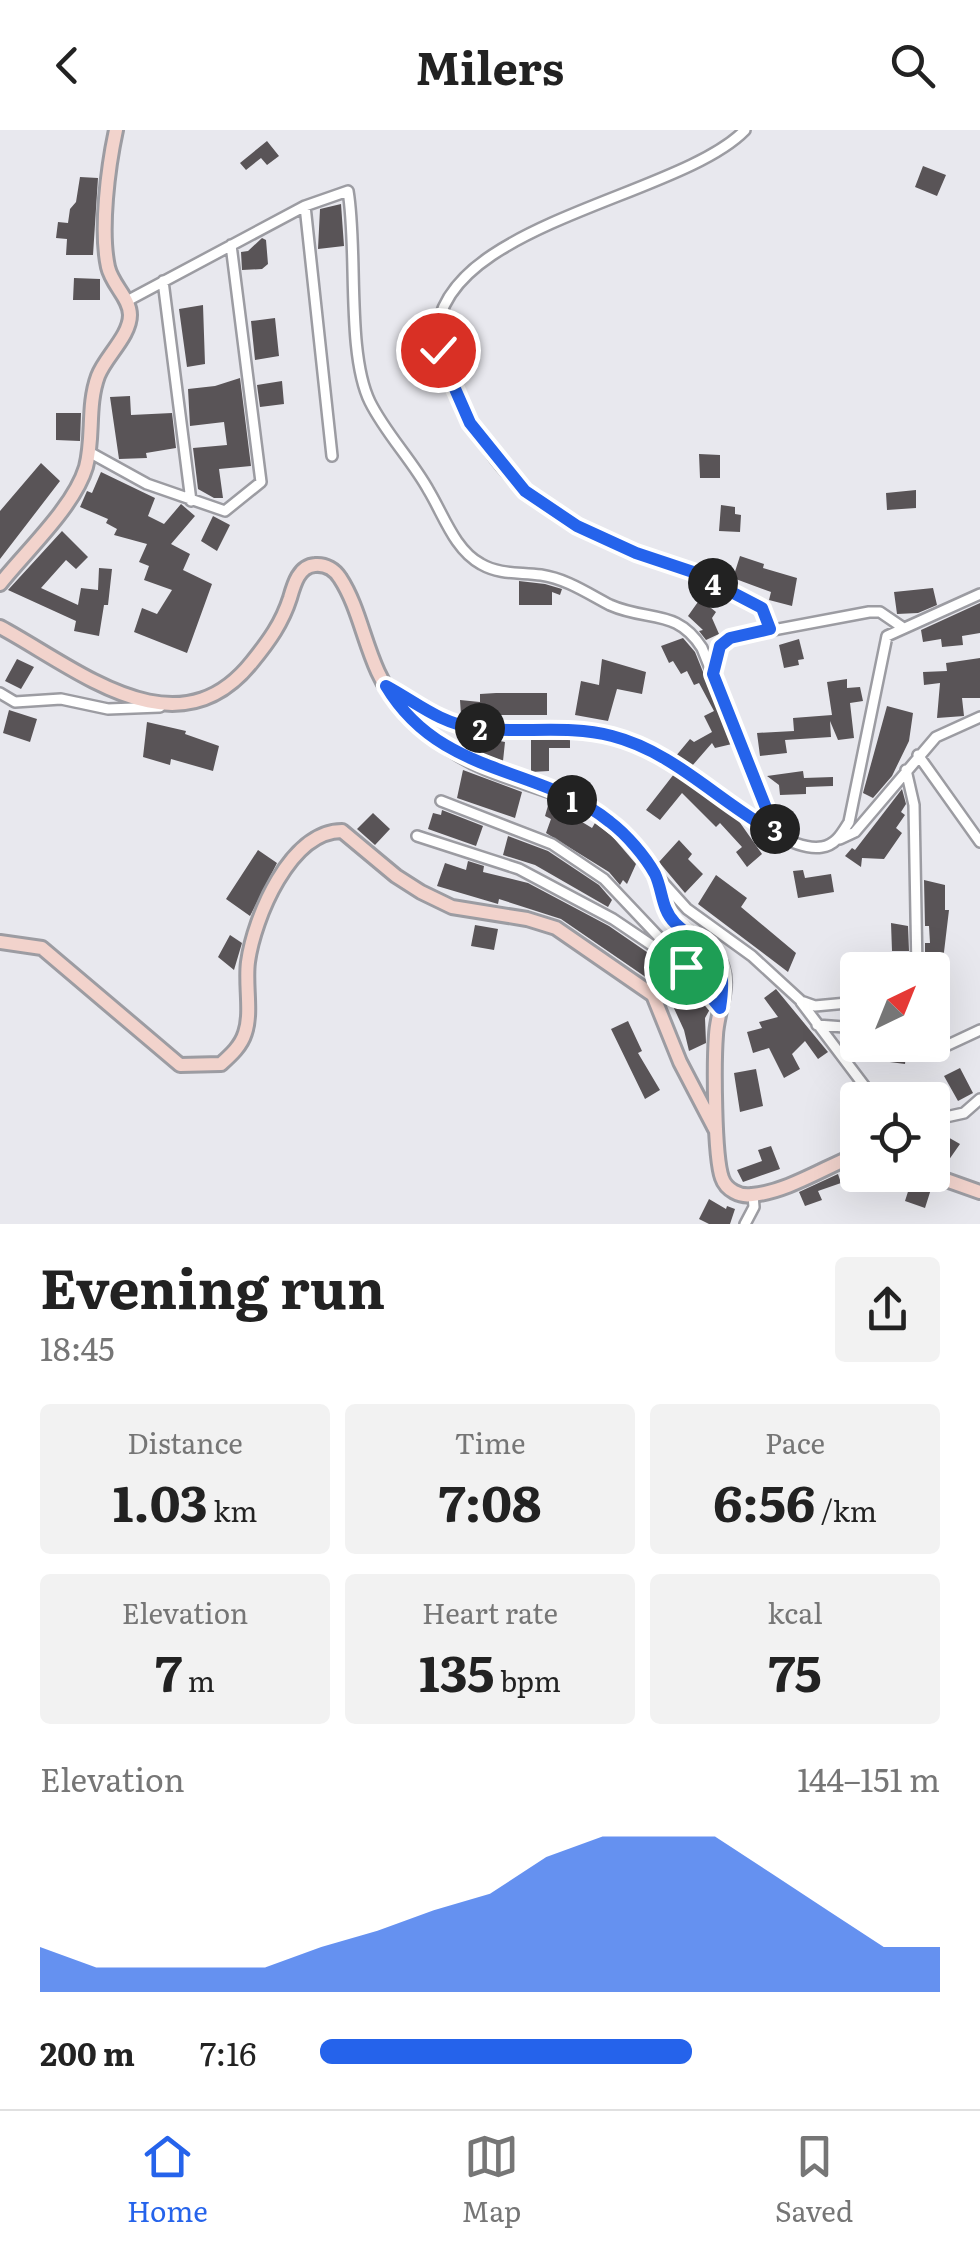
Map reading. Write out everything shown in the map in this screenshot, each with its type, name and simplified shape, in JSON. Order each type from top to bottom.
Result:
[{"type":"main road","points":[[0,584],[74,492],[89,452],[92,399],[99,373],[130,322],[127,301],[109,273],[106,255],[109,174],[116,130]]},
{"type":"main road","points":[[0,627],[94,682],[136,698],[183,706],[202,703],[224,692],[244,673],[282,622],[296,578],[312,564],[330,568],[343,582],[361,634],[386,686],[403,710],[454,751],[486,768],[544,788],[600,814],[623,833],[654,873],[668,913],[719,960],[724,981],[716,1060],[722,1179],[740,1195],[752,1196],[840,1161]]},
{"type":"main road","points":[[0,942],[42,948],[180,1065],[221,1064],[236,1050],[246,1032],[248,966],[254,928],[269,896],[305,846],[324,831],[342,831],[421,892],[452,907],[527,918],[556,928],[625,979],[654,995],[680,1062],[719,1138]]},
{"type":"main road","points":[[950,1181],[980,1192]]},
{"type":"street","points":[[746,130],[686,167],[488,256],[459,280],[437,329],[438,350],[470,423],[525,491],[577,526],[636,553],[693,572],[762,608],[770,629]]},
{"type":"street","points":[[127,301],[305,206],[348,191],[354,230],[354,301],[368,400],[469,557],[486,567],[570,583],[626,612],[682,624],[702,648],[776,833]]},
{"type":"street","points":[[305,206],[332,456]]},
{"type":"street","points":[[89,452],[147,484],[225,511],[261,482],[231,245]]},
{"type":"street","points":[[163,281],[191,501]]},
{"type":"street","points":[[838,840],[849,822],[887,636],[980,594]]},
{"type":"street","points":[[713,674],[720,646],[730,638],[869,612],[880,612],[902,627]]},
{"type":"street","points":[[386,686],[427,713],[474,728],[566,730],[624,740],[700,780],[776,833],[808,846],[822,847],[855,832],[936,737],[980,717]]},
{"type":"street","points":[[0,694],[15,702],[61,699],[108,709],[183,706]]},
{"type":"street","points":[[918,755],[980,842]]},
{"type":"street","points":[[906,770],[914,805],[917,952]]},
{"type":"street","points":[[440,801],[552,844],[604,879],[720,1008]]},
{"type":"street","points":[[417,836],[519,870],[560,889],[686,967]]},
{"type":"street","points":[[654,873],[688,909],[752,956],[801,1001],[861,1082]]},
{"type":"street","points":[[801,1001],[815,1006],[840,1004]]},
{"type":"street","points":[[816,1025],[840,1027]]},
{"type":"street","points":[[950,1044],[980,1030]]},
{"type":"street","points":[[950,1116],[964,1112],[980,1099]]},
{"type":"street","points":[[747,1223],[754,1206],[752,1196]]},
{"type":"building","points":[[267,141],[279,156],[267,165],[261,158],[246,170],[240,163]]},
{"type":"building","points":[[923,166],[946,175],[937,196],[915,187]]},
{"type":"building","points":[[80,177],[98,178],[93,255],[66,255],[67,239],[56,238],[58,222],[68,223]]},
{"type":"building","points":[[341,204],[344,246],[318,249],[320,209]]},
{"type":"building","points":[[262,238],[266,240],[268,264],[262,269],[242,270],[241,252],[248,251]]},
{"type":"building","points":[[74,278],[100,279],[100,300],[73,300]]},
{"type":"building","points":[[203,305],[205,364],[187,367],[179,309]]},
{"type":"building","points":[[275,318],[279,356],[255,360],[251,321]]},
{"type":"building","points":[[240,378],[251,466],[219,469],[223,498],[214,498],[198,489],[193,448],[227,445],[224,422],[190,426],[188,389]]},
{"type":"building","points":[[282,381],[284,404],[260,407],[257,385]]},
{"type":"building","points":[[130,396],[131,415],[172,413],[176,448],[146,453],[147,458],[119,459],[110,397]]},
{"type":"building","points":[[56,413],[81,413],[80,441],[56,440]]},
{"type":"building","points":[[699,454],[720,455],[720,478],[700,478]]},
{"type":"building","points":[[41,463],[60,481],[0,559],[0,511]]},
{"type":"building","points":[[101,472],[155,498],[148,516],[164,524],[181,504],[195,516],[171,544],[190,554],[183,570],[212,584],[187,653],[134,632],[142,608],[157,614],[172,590],[144,580],[149,566],[139,562],[147,544],[114,535],[117,529],[106,523],[108,519],[80,507],[87,491],[92,493]]},
{"type":"building","points":[[916,490],[916,508],[887,510],[886,493]]},
{"type":"building","points":[[721,505],[735,507],[735,514],[741,515],[740,532],[719,531]]},
{"type":"building","points":[[213,516],[230,525],[217,551],[201,541]]},
{"type":"building","points":[[62,531],[88,557],[76,569],[66,560],[41,588],[78,605],[81,588],[98,590],[99,568],[112,569],[99,636],[74,631],[76,621],[8,590]]},
{"type":"building","points":[[740,556],[797,578],[792,606],[769,600],[771,592],[733,578]]},
{"type":"building","points":[[519,581],[562,589],[560,595],[552,592],[552,605],[519,605]]},
{"type":"building","points":[[933,588],[937,605],[918,613],[897,614],[894,592]]},
{"type":"building","points":[[700,599],[716,612],[712,618],[719,634],[706,640],[699,631],[703,630],[688,616]]},
{"type":"building","points":[[980,603],[980,633],[962,636],[963,645],[942,647],[941,639],[923,642],[921,630]]},
{"type":"building","points":[[683,638],[695,652],[732,744],[715,748],[712,743],[692,766],[675,757],[690,739],[694,742],[712,732],[704,716],[714,711],[699,683],[694,685],[687,671],[681,674],[673,661],[669,663],[661,646]]},
{"type":"building","points":[[799,639],[804,659],[798,660],[799,665],[784,668],[779,645]]},
{"type":"building","points":[[980,658],[980,698],[962,698],[964,716],[937,718],[940,683],[924,685],[923,672],[947,671],[946,663]]},
{"type":"building","points":[[17,659],[34,667],[21,689],[5,681]]},
{"type":"building","points":[[602,659],[646,672],[642,694],[617,689],[608,721],[575,715],[581,681],[599,685]]},
{"type":"building","points":[[847,679],[847,688],[860,687],[863,701],[850,703],[854,738],[838,740],[830,721],[831,737],[785,740],[787,753],[760,756],[757,733],[794,731],[793,718],[832,715],[827,682]]},
{"type":"building","points":[[547,693],[547,715],[461,715],[460,700],[480,702],[480,694]]},
{"type":"building","points":[[887,706],[913,713],[909,741],[892,776],[873,798],[863,793]]},
{"type":"building","points":[[9,710],[37,719],[30,742],[3,733]]},
{"type":"building","points":[[147,722],[186,731],[185,734],[219,746],[213,771],[171,759],[170,765],[143,757]]},
{"type":"building","points":[[475,736],[505,742],[503,761],[472,750]]},
{"type":"building","points":[[531,740],[570,740],[570,748],[549,748],[549,771],[531,772]]},
{"type":"building","points":[[463,770],[522,792],[515,818],[457,798]]},
{"type":"building","points":[[803,771],[804,778],[833,777],[833,786],[806,787],[806,794],[780,795],[779,785],[767,776]]},
{"type":"building","points":[[674,774],[736,817],[762,854],[747,867],[736,852],[742,847],[720,823],[716,827],[682,793],[660,820],[646,810]]},
{"type":"building","points":[[902,789],[906,804],[901,812],[905,815],[896,828],[902,833],[884,859],[862,858],[861,867],[845,856],[852,848],[855,850]]},
{"type":"building","points":[[549,802],[592,828],[595,823],[612,836],[636,864],[627,884],[623,880],[620,885],[609,872],[546,833],[551,819],[545,816]]},
{"type":"building","points":[[442,810],[483,826],[476,846],[428,829],[433,813],[441,815]]},
{"type":"building","points":[[373,813],[390,829],[375,845],[357,829]]},
{"type":"building","points":[[508,836],[548,851],[599,885],[612,900],[608,907],[535,865],[503,855]]},
{"type":"building","points":[[679,840],[692,854],[688,859],[703,874],[685,893],[659,862]]},
{"type":"building","points":[[258,850],[277,863],[250,916],[226,899]]},
{"type":"building","points":[[468,861],[484,866],[483,872],[528,883],[609,926],[689,981],[710,1009],[705,1018],[706,1043],[689,1051],[666,991],[561,919],[499,899],[498,904],[437,886],[445,863],[466,870]]},
{"type":"building","points":[[803,870],[805,878],[831,874],[834,892],[798,898],[793,871]]},
{"type":"building","points":[[716,875],[747,898],[741,907],[796,953],[788,972],[698,904]]},
{"type":"building","points":[[924,880],[945,885],[945,910],[949,910],[944,952],[925,952],[925,943],[930,943],[929,926],[925,926]]},
{"type":"building","points":[[891,923],[908,926],[909,951],[892,951]]},
{"type":"building","points":[[475,925],[498,929],[494,950],[471,946]]},
{"type":"building","points":[[230,935],[242,943],[234,970],[218,957]]},
{"type":"building","points":[[776,989],[828,1052],[818,1059],[805,1041],[792,1054],[800,1069],[784,1078],[769,1048],[753,1053],[747,1032],[762,1028],[759,1022],[778,1017],[764,998]]},
{"type":"building","points":[[628,1021],[642,1051],[638,1053],[660,1090],[645,1099],[611,1029]]},
{"type":"building","points":[[960,1068],[973,1093],[958,1101],[944,1076]]},
{"type":"building","points":[[756,1069],[763,1106],[740,1112],[734,1073]]},
{"type":"building","points":[[950,1138],[960,1144],[950,1158]]},
{"type":"building","points":[[771,1146],[780,1169],[743,1182],[737,1170],[762,1161],[758,1150]]},
{"type":"building","points":[[838,1174],[840,1183],[818,1191],[822,1200],[805,1206],[799,1192]]},
{"type":"building","points":[[908,1192],[930,1192],[925,1208],[905,1201]]},
{"type":"building","points":[[709,1199],[726,1209],[735,1209],[730,1224],[709,1224],[699,1219]]},
{"type":"route","points":[[438,350],[470,423],[525,491],[577,526],[636,553],[693,572],[762,608],[768,618],[770,629],[730,638],[720,646],[713,674],[776,833],[700,780],[635,744],[612,736],[566,730],[474,728],[427,713],[386,686],[403,710],[454,751],[486,768],[583,805],[623,833],[654,873],[668,913],[719,960],[724,971],[720,1008],[686,967]]}]
